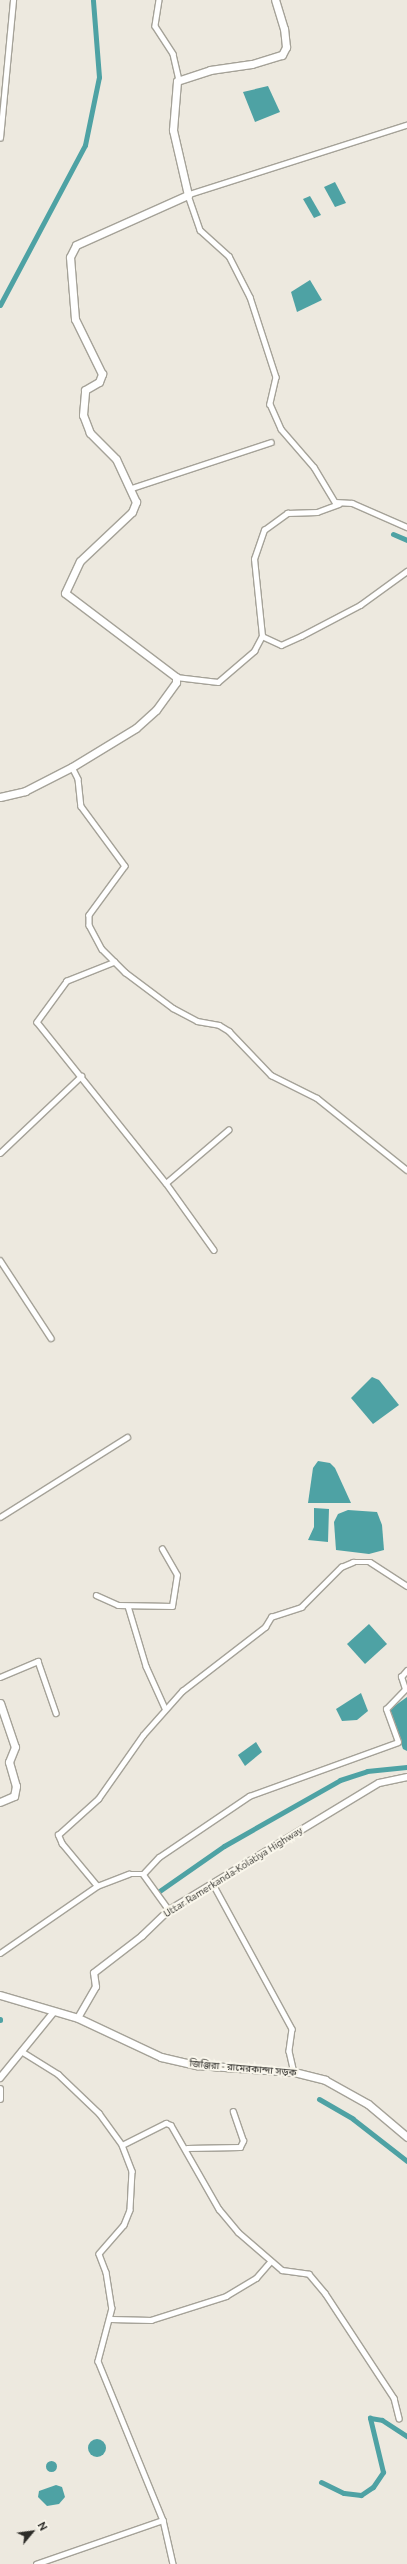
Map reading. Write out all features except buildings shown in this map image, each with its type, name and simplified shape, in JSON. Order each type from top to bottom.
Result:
[{"type":"main road","points":[[0,797],[25,791],[72,767],[136,728],[156,710],[176,677],[65,593],[80,561],[132,512],[136,502],[132,488],[116,459],[90,433],[83,415],[85,390],[99,382],[102,374],[75,319],[70,257],[76,245],[188,195],[173,130],[179,79],[282,55],[286,47],[285,34],[275,0]]},
{"type":"main road","points":[[0,1703],[15,1747],[9,1762],[16,1786],[14,1796],[0,1802]]},
{"type":"main road","name":"জিঞ্জিরা - রামেরকান্দা সড়ক","points":[[0,1995],[53,2013],[78,2018],[132,2046],[186,2064],[294,2072],[326,2080],[345,2089],[407,2136]]},
{"type":"street","points":[[0,138],[13,0]]},
{"type":"street","points":[[159,0],[155,26],[173,54],[179,79]]},
{"type":"street","points":[[339,504],[272,412],[270,397],[277,383],[250,297],[229,256],[200,230],[188,195],[407,125]]},
{"type":"street","points":[[132,488],[271,442]]},
{"type":"street","points":[[176,677],[218,682],[254,651],[262,636],[254,560],[264,530],[286,513],[317,512],[339,504],[352,503],[407,527]]},
{"type":"street","points":[[262,636],[281,644],[301,636],[360,605],[407,571]]},
{"type":"street","points":[[72,767],[78,779],[81,806],[125,866],[89,915],[94,936],[115,962],[173,1008],[197,1022],[219,1025],[229,1031],[271,1075],[317,1098],[407,1170]]},
{"type":"street","points":[[115,962],[67,981],[38,1017],[37,1022],[166,1183],[214,1250]]},
{"type":"street","points":[[0,1153],[81,1076]]},
{"type":"street","points":[[166,1183],[228,1130]]},
{"type":"street","points":[[0,1260],[51,1338]]},
{"type":"street","points":[[0,1517],[127,1437]]},
{"type":"street","points":[[96,1595],[128,1606],[134,1603],[150,1607],[172,1605],[177,1575],[162,1549]]},
{"type":"street","points":[[97,1886],[62,1844],[58,1835],[98,1799],[165,1708],[265,1627],[270,1617],[301,1607],[341,1567],[353,1562],[370,1562],[407,1586]]},
{"type":"street","points":[[128,1606],[146,1666],[165,1708]]},
{"type":"street","points":[[0,1676],[38,1661],[56,1713]]},
{"type":"street","points":[[143,1874],[159,1857],[249,1796],[398,1742],[386,1709],[405,1689],[401,1677],[407,1670]]},
{"type":"street","name":"Uttar Ramerkanda-Kolatiya Highway","points":[[78,2018],[96,1987],[94,1973],[142,1936],[169,1910],[379,1783],[407,1777]]},
{"type":"street","points":[[0,1953],[97,1886],[117,1877],[137,1872],[143,1874],[169,1910]]},
{"type":"street","points":[[213,1884],[292,2029],[289,2051],[294,2072]]},
{"type":"street","points":[[0,2078],[53,2013]]},
{"type":"street","points":[[22,2051],[58,2074],[99,2113],[122,2145],[132,2171],[130,2210],[124,2225],[99,2254],[109,2284],[111,2319],[99,2351],[101,2373],[163,2520],[173,2564]]},
{"type":"street","points":[[0,2089],[0,2099]]},
{"type":"street","points":[[187,2148],[240,2147],[243,2141],[233,2112]]},
{"type":"street","points":[[122,2145],[166,2123],[187,2148],[219,2209],[248,2243],[282,2270],[309,2274],[318,2285],[394,2398],[399,2418]]},
{"type":"street","points":[[111,2319],[151,2320],[226,2296],[256,2278],[270,2262]]},
{"type":"street","points":[[36,2564],[163,2520]]},
{"type":"water","points":[[268,86],[280,112],[255,122],[243,92]]},
{"type":"water","points":[[335,182],[346,203],[335,207],[324,187]]},
{"type":"water","points":[[310,196],[321,215],[314,218],[303,199]]},
{"type":"water","points":[[310,280],[322,300],[297,312],[291,292]]},
{"type":"water","points":[[372,1377],[379,1380],[399,1405],[373,1424],[351,1398]]},
{"type":"water","points":[[318,1461],[330,1463],[335,1468],[351,1503],[308,1503],[313,1468]]},
{"type":"water","points":[[314,1508],[329,1509],[328,1542],[308,1540],[314,1527]]},
{"type":"water","points":[[348,1510],[377,1512],[382,1525],[384,1550],[369,1554],[336,1550],[334,1522],[338,1514]]},
{"type":"water","points":[[369,1624],[387,1644],[365,1664],[347,1644]]},
{"type":"water","points":[[361,1693],[368,1711],[357,1720],[342,1721],[336,1709]]},
{"type":"water","points":[[407,1697],[407,1751],[403,1749],[389,1710]]},
{"type":"water","points":[[256,1742],[262,1752],[245,1766],[238,1755]]},
{"type":"water","points":[[97,2439],[103,2442],[106,2448],[103,2454],[97,2457],[91,2454],[88,2448],[91,2442]]},
{"type":"water","points":[[51,2460],[55,2462],[57,2466],[55,2470],[51,2472],[47,2470],[45,2466],[47,2462]]},
{"type":"water","points":[[56,2485],[62,2487],[65,2497],[59,2504],[47,2506],[38,2497],[39,2491]]},
{"type":"waterway","points":[[0,305],[85,145],[99,77],[93,0]]},
{"type":"waterway","points":[[393,534],[407,540]]},
{"type":"waterway","points":[[158,1892],[224,1846],[340,1780],[367,1771],[407,1767]]},
{"type":"waterway","points":[[319,2099],[353,2119],[407,2161]]},
{"type":"waterway","points":[[321,2482],[344,2493],[361,2495],[373,2487],[383,2472],[370,2418],[382,2420],[407,2436]]}]
